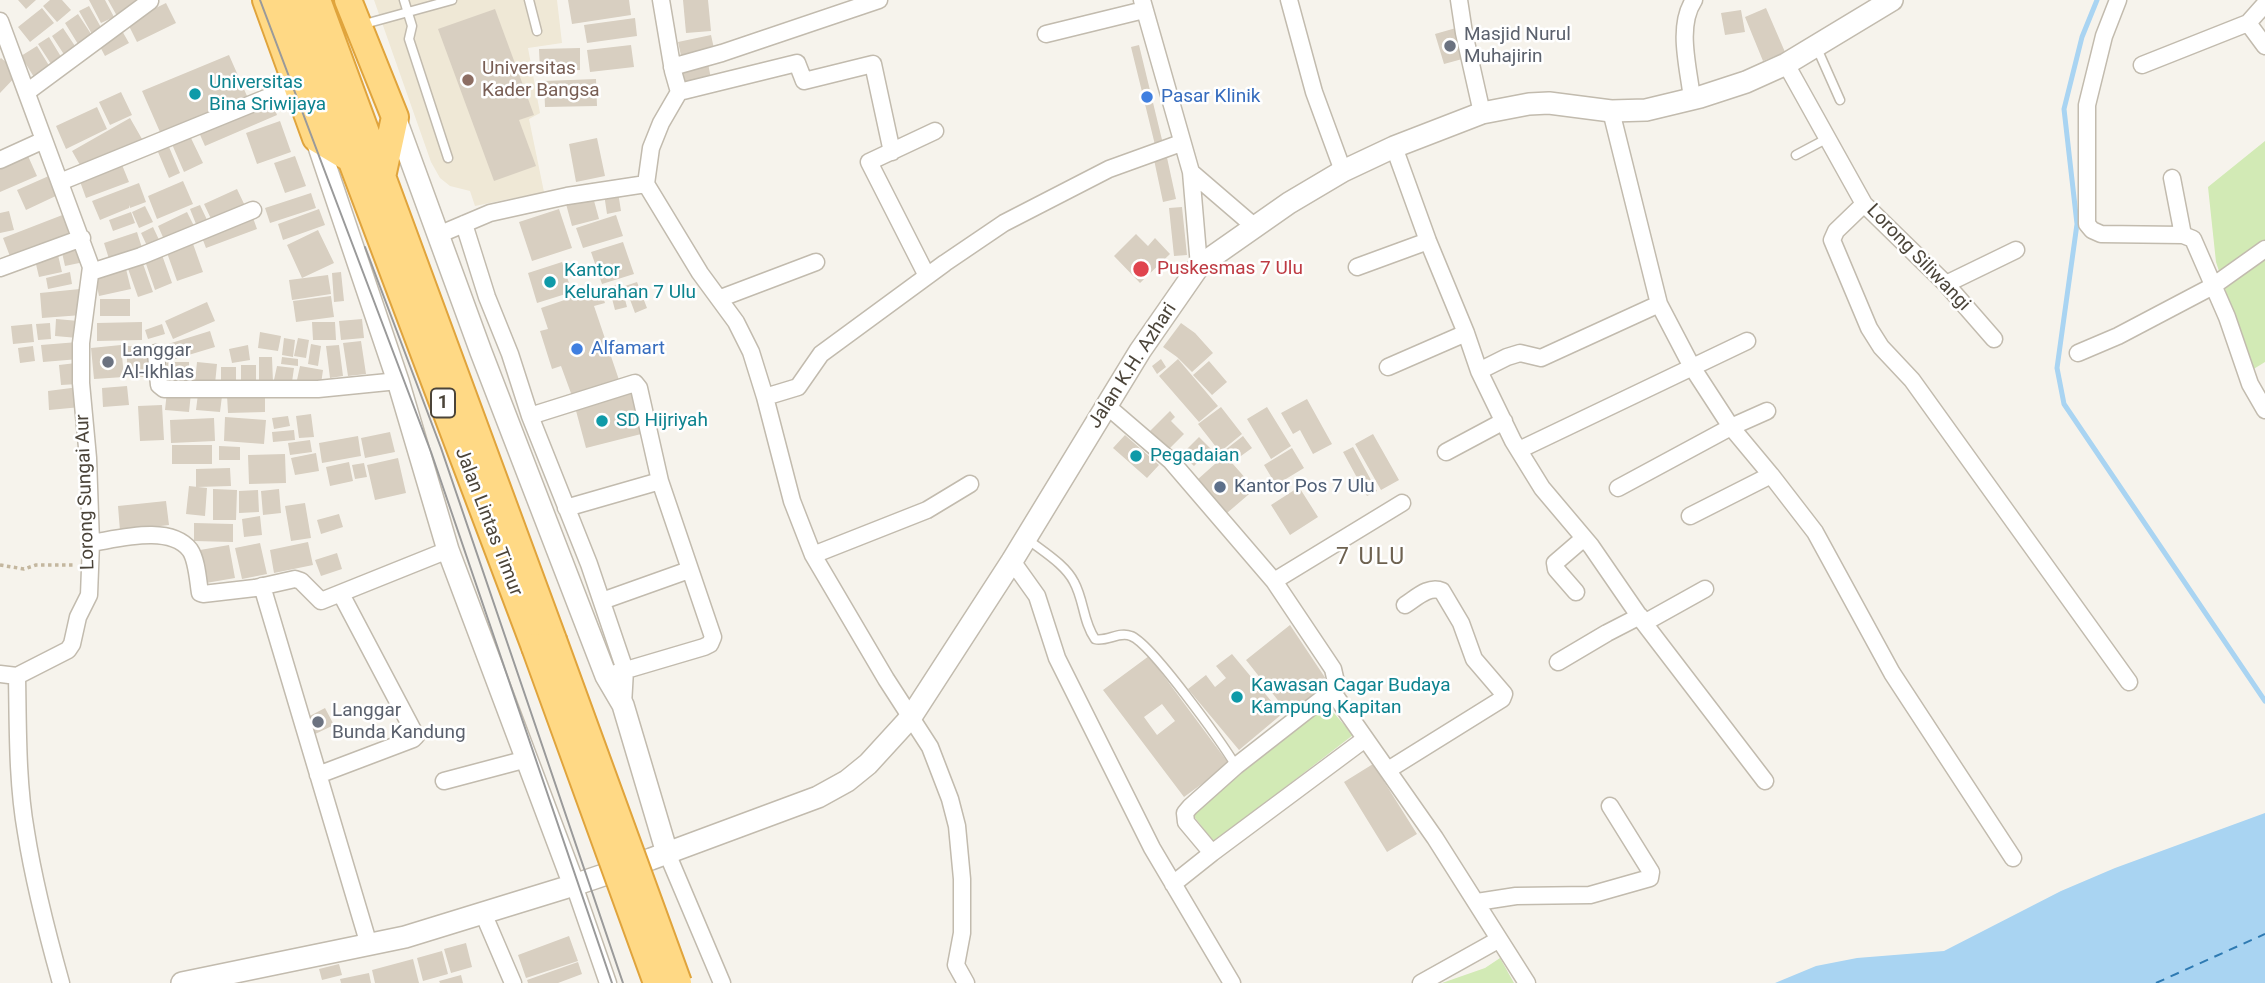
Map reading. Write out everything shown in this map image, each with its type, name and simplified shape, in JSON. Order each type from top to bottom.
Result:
[{"type":"highway","points":[[298,0],[298,85],[316,138],[351,159]]},
{"type":"highway","name":"Jalan Lintas Timur","points":[[298,0],[351,159],[678,983]]},
{"type":"highway","name":"Jalan Lintas Timur","points":[[298,0],[382,177],[544,643],[657,983]]},
{"type":"highway","points":[[348,0],[395,117],[382,177]]},
{"type":"street","points":[[633,186],[661,123],[679,92],[661,0]]},
{"type":"street","points":[[672,67],[879,0]]},
{"type":"street","points":[[1289,0],[1318,104],[1343,171]]},
{"type":"street","points":[[1459,0],[1482,113]]},
{"type":"street","points":[[1692,99],[1685,27],[1689,7],[1694,0]]},
{"type":"street","points":[[1892,0],[1870,6],[1816,46],[1786,64],[1746,82],[1692,99],[1628,110],[1659,304],[1692,367],[1731,428],[1815,532],[1892,673],[2012,858]]},
{"type":"street","points":[[2118,0],[2104,36],[2087,105],[2087,224],[2092,230],[2101,233],[2183,236],[2194,240],[2227,317],[2250,384],[2265,410]]},
{"type":"street","points":[[27,92],[150,1]]},
{"type":"street","points":[[2142,65],[2248,23],[2265,4]]},
{"type":"street","points":[[1046,34],[1143,5],[1191,172],[1199,266]]},
{"type":"street","name":"Lorong Sungai Aur","points":[[0,21],[82,238],[91,272],[81,343],[91,543],[89,595],[78,617],[70,648],[18,676]]},
{"type":"street","points":[[2248,23],[2265,46]]},
{"type":"street","points":[[679,92],[797,63],[804,81],[873,64],[892,152]]},
{"type":"street","name":"Lorong Siliwangi","points":[[1786,64],[1864,204],[1947,285],[1994,339]]},
{"type":"street","points":[[61,182],[298,85]]},
{"type":"street","name":"Jalan K.H. Azhari","points":[[182,983],[405,937],[667,853],[818,797],[848,781],[868,764],[911,717],[1012,561],[1140,351],[1199,266],[1289,203],[1343,171],[1394,147],[1482,113],[1510,106],[1549,103],[1628,110]]},
{"type":"street","points":[[395,117],[438,235],[615,673]]},
{"type":"street","points":[[927,276],[869,162],[935,131]]},
{"type":"street","points":[[316,138],[398,381],[448,550],[608,983]]},
{"type":"street","points":[[0,160],[44,140]]},
{"type":"street","points":[[765,397],[798,387],[821,354],[1004,223],[1109,169],[1181,143]]},
{"type":"street","points":[[1394,147],[1479,371],[1519,450],[1542,488],[1584,538],[1765,781]]},
{"type":"street","points":[[1191,172],[1255,227]]},
{"type":"street","points":[[2172,178],[2183,236]]},
{"type":"street","points":[[438,235],[490,213],[567,196],[633,186]]},
{"type":"street","points":[[633,186],[721,298],[736,322],[751,352],[793,501],[813,555],[931,751],[950,799],[957,826],[962,879],[961,933],[956,965],[966,983]]},
{"type":"street","points":[[1864,204],[1836,231],[1832,240],[1868,328],[1881,347],[1912,380],[2129,682]]},
{"type":"street","points":[[91,272],[141,256],[253,210]]},
{"type":"street","points":[[464,224],[530,416],[602,601],[623,705],[667,853],[722,983]]},
{"type":"street","points":[[0,268],[82,238]]},
{"type":"street","points":[[1357,267],[1428,240]]},
{"type":"street","points":[[2078,353],[2118,336],[2213,286],[2265,249]]},
{"type":"street","points":[[1947,285],[2015,250]]},
{"type":"street","points":[[721,298],[816,262]]},
{"type":"street","points":[[1479,371],[1520,353],[1541,358],[1659,304]]},
{"type":"street","points":[[1388,367],[1466,333]]},
{"type":"street","points":[[1519,450],[1747,341]]},
{"type":"street","points":[[156,353],[159,385],[164,389],[318,388],[398,381]]},
{"type":"street","points":[[530,416],[635,383],[639,388],[660,481],[712,637],[710,644],[704,648],[615,673]]},
{"type":"street","points":[[1107,406],[1171,461],[1274,581],[1333,669],[1336,682],[1332,691],[1236,766],[1185,813],[1186,822],[1212,853]]},
{"type":"street","points":[[1618,488],[1767,411]]},
{"type":"street","points":[[1446,452],[1504,421]]},
{"type":"street","points":[[1690,516],[1771,475]]},
{"type":"street","points":[[566,508],[660,481]]},
{"type":"street","points":[[813,555],[927,510],[970,484]]},
{"type":"street","points":[[1274,581],[1402,503]]},
{"type":"street","points":[[91,543],[148,535],[166,536],[192,553],[202,594],[297,579],[319,600],[341,594],[448,550]]},
{"type":"street","points":[[1576,593],[1556,569],[1555,562],[1584,538]]},
{"type":"street","points":[[1012,561],[1037,596],[1057,658],[1136,818],[1232,983]]},
{"type":"street","points":[[602,601],[689,570]]},
{"type":"street","points":[[262,586],[369,945]]},
{"type":"street","points":[[1387,768],[1504,696],[1502,690],[1474,659],[1461,622],[1442,591],[1437,588],[1429,590],[1405,605]]},
{"type":"street","points":[[1558,662],[1606,633],[1706,589]]},
{"type":"street","points":[[318,775],[414,740],[416,736],[341,594]]},
{"type":"street","points":[[0,674],[18,676],[21,794],[26,830],[41,908],[61,983]]},
{"type":"street","points":[[1332,691],[1477,902],[1528,983]]},
{"type":"street","points":[[1173,884],[1365,739]]},
{"type":"street","points":[[444,781],[527,759]]},
{"type":"street","points":[[1477,902],[1516,896],[1590,895],[1650,878],[1651,872],[1610,807]]},
{"type":"street","points":[[482,913],[513,983]]},
{"type":"street","points":[[1421,983],[1498,940]]},
{"type":"lane","points":[[404,0],[412,26],[409,39],[448,158]]},
{"type":"lane","points":[[358,25],[452,0]]},
{"type":"lane","points":[[529,0],[537,31]]},
{"type":"lane","points":[[1816,46],[1840,100]]},
{"type":"lane","points":[[1796,155],[1828,138]]},
{"type":"lane","points":[[1026,538],[1067,571],[1076,585],[1089,630],[1095,639],[1103,640],[1125,634],[1140,640],[1193,704],[1236,766]]},
{"type":"path","points":[[0,565],[24,569],[36,565],[90,565]]},
{"type":"shaded area","name":"Universitas Kader Bangsa","points":[[374,0],[557,0],[562,43],[528,48],[540,113],[529,119],[544,192],[475,206],[470,191],[450,186],[440,178],[431,162]]},
{"type":"green space","points":[[2265,141],[2265,362],[2252,370],[2216,262],[2208,187]]},
{"type":"green space","points":[[1326,704],[1353,735],[1214,842],[1192,814]]},
{"type":"green space","points":[[1500,958],[1514,983],[1442,983],[1485,968]]},
{"type":"water","points":[[2265,813],[2265,983],[1775,983],[1816,966],[1857,958],[1944,951],[2061,891],[2115,868]]},
{"type":"building","points":[[18,0],[36,0],[26,9]]},
{"type":"building","points":[[50,0],[62,0],[71,10],[57,22],[43,6]]},
{"type":"building","points":[[89,0],[105,0],[114,17],[101,23]]},
{"type":"building","points":[[108,0],[139,0],[117,16]]},
{"type":"building","points":[[568,0],[629,0],[631,15],[572,24]]},
{"type":"building","points":[[683,0],[708,0],[711,31],[686,33]]},
{"type":"building","points":[[166,3],[176,23],[137,42],[127,22]]},
{"type":"building","points":[[89,6],[103,31],[93,36],[79,11]]},
{"type":"building","points":[[42,8],[54,23],[30,42],[18,27]]},
{"type":"building","points":[[1766,8],[1785,52],[1763,61],[1745,17]]},
{"type":"building","points":[[495,9],[534,115],[519,120],[536,166],[494,181],[438,29]]},
{"type":"building","points":[[1741,10],[1745,32],[1725,35],[1721,13]]},
{"type":"building","points":[[78,14],[95,40],[81,49],[65,23]]},
{"type":"building","points":[[635,18],[637,36],[587,43],[584,25]]},
{"type":"building","points":[[63,28],[77,49],[65,56],[52,36]]},
{"type":"building","name":"Masjid Nurul Muhajirin","points":[[1456,28],[1466,58],[1444,64],[1435,34]]},
{"type":"building","points":[[121,29],[129,43],[105,56],[97,41]]},
{"type":"building","points":[[711,35],[715,53],[682,60],[678,42]]},
{"type":"building","points":[[49,37],[63,60],[53,67],[38,44]]},
{"type":"building","points":[[631,45],[634,67],[590,72],[587,50]]},
{"type":"building","name":"Pasar Klinik","points":[[1139,45],[1164,148],[1156,149],[1131,47]]},
{"type":"building","points":[[37,46],[53,72],[37,82],[21,56]]},
{"type":"building","points":[[580,48],[580,70],[540,71],[539,49]]},
{"type":"building","name":"Universitas Bina Sriwijaya","points":[[229,55],[247,96],[160,132],[142,91]]},
{"type":"building","points":[[0,59],[19,73],[0,93]]},
{"type":"building","points":[[708,63],[711,79],[679,84],[676,68]]},
{"type":"building","points":[[596,79],[597,106],[545,107],[544,81]]},
{"type":"building","points":[[121,92],[132,115],[110,125],[99,102]]},
{"type":"building","points":[[270,97],[277,115],[205,146],[197,128]]},
{"type":"building","points":[[97,107],[107,129],[66,149],[56,126]]},
{"type":"building","points":[[130,118],[142,139],[84,172],[72,151]]},
{"type":"building","points":[[280,121],[291,152],[257,164],[246,133]]},
{"type":"building","points":[[189,134],[203,163],[184,172],[171,142]]},
{"type":"building","points":[[597,138],[605,176],[576,182],[569,144]]},
{"type":"building","points":[[169,147],[180,173],[169,178],[158,152]]},
{"type":"building","name":"Pasar Klinik","points":[[1166,153],[1176,199],[1163,202],[1153,155]]},
{"type":"building","points":[[28,156],[37,176],[0,192],[0,168]]},
{"type":"building","points":[[295,156],[306,186],[285,193],[274,163]]},
{"type":"building","points":[[120,160],[129,182],[86,198],[78,176]]},
{"type":"building","points":[[51,175],[60,194],[26,210],[17,190]]},
{"type":"building","points":[[183,181],[193,204],[157,219],[148,196]]},
{"type":"building","points":[[139,183],[146,202],[130,208],[129,205],[129,208],[100,220],[92,201]]},
{"type":"building","points":[[237,189],[246,208],[213,223],[204,204]]},
{"type":"building","points":[[618,192],[621,211],[607,214],[604,194]]},
{"type":"building","points":[[311,193],[316,208],[270,223],[265,208]]},
{"type":"building","points":[[593,197],[599,219],[572,226],[566,204]]},
{"type":"building","points":[[200,205],[209,224],[198,229],[190,209]]},
{"type":"building","points":[[145,206],[153,222],[139,228],[132,212]]},
{"type":"building","points":[[1182,207],[1187,255],[1174,256],[1169,208]]},
{"type":"building","points":[[319,209],[325,225],[283,240],[278,224]]},
{"type":"building","points":[[559,209],[572,248],[532,261],[519,222]]},
{"type":"building","points":[[9,211],[14,230],[0,233],[0,213]]},
{"type":"building","points":[[131,212],[135,223],[113,231],[109,220]]},
{"type":"building","points":[[187,212],[196,230],[166,244],[158,226]]},
{"type":"building","points":[[65,214],[74,235],[11,259],[3,238]]},
{"type":"building","points":[[252,215],[257,229],[206,248],[201,235]]},
{"type":"building","points":[[616,215],[623,236],[583,248],[576,228]]},
{"type":"building","points":[[153,227],[161,244],[149,250],[141,233]]},
{"type":"building","points":[[318,230],[334,263],[302,278],[287,245]]},
{"type":"building","points":[[137,232],[143,251],[110,262],[104,243]]},
{"type":"building","name":"Puskesmas 7 Ulu","points":[[1136,234],[1148,246],[1155,238],[1170,254],[1140,283],[1114,256]]},
{"type":"building","points":[[192,241],[203,272],[177,281],[166,250]]},
{"type":"building","points":[[623,242],[634,274],[602,284],[591,252]]},
{"type":"building","points":[[80,244],[84,262],[65,266],[61,248]]},
{"type":"building","points":[[58,255],[62,272],[39,277],[35,260]]},
{"type":"building","points":[[162,255],[172,283],[155,290],[145,261]]},
{"type":"building","points":[[142,261],[153,292],[138,297],[127,266]]},
{"type":"building","name":"Kantor Kelurahan 7 Ulu","points":[[562,262],[572,292],[537,303],[528,273]]},
{"type":"building","points":[[126,269],[131,289],[99,296],[95,276]]},
{"type":"building","points":[[70,272],[72,284],[48,289],[46,278]]},
{"type":"building","points":[[341,272],[344,301],[334,302],[332,273]]},
{"type":"building","points":[[328,275],[331,294],[292,300],[289,280]]},
{"type":"building","points":[[637,282],[647,308],[635,313],[625,286]]},
{"type":"building","points":[[621,284],[627,307],[615,310],[609,287]]},
{"type":"building","name":"Alfamart","points":[[600,288],[605,303],[594,306],[619,380],[572,396],[561,366],[552,369],[540,331],[548,329],[541,308]]},
{"type":"building","points":[[80,289],[82,315],[42,318],[40,293]]},
{"type":"building","points":[[331,296],[334,317],[296,322],[293,301]]},
{"type":"building","points":[[100,299],[130,299],[130,316],[100,316]]},
{"type":"building","points":[[207,302],[215,321],[173,339],[165,321]]},
{"type":"building","points":[[56,319],[79,321],[78,338],[55,336]]},
{"type":"building","points":[[362,319],[364,338],[341,340],[339,321]]},
{"type":"building","points":[[142,322],[142,340],[97,341],[97,323]]},
{"type":"building","points":[[312,322],[335,322],[336,340],[313,340]]},
{"type":"building","points":[[50,323],[51,339],[38,340],[36,324]]},
{"type":"building","points":[[1181,323],[1195,333],[1213,353],[1192,372],[1163,347]]},
{"type":"building","points":[[32,324],[34,342],[13,344],[11,326]]},
{"type":"building","points":[[162,324],[165,334],[148,339],[145,330]]},
{"type":"building","points":[[210,331],[215,347],[172,360],[168,344]]},
{"type":"building","points":[[260,332],[281,336],[278,351],[258,348]]},
{"type":"building","points":[[284,338],[295,340],[293,357],[282,355]]},
{"type":"building","points":[[298,338],[309,340],[306,358],[294,356]]},
{"type":"building","points":[[361,341],[366,374],[348,376],[343,343]]},
{"type":"building","points":[[78,342],[79,359],[43,362],[41,345]]},
{"type":"building","points":[[311,344],[321,346],[318,366],[308,364]]},
{"type":"building","name":"Langgar Al-Ikhlas","points":[[121,345],[124,377],[94,379],[91,348]]},
{"type":"building","points":[[248,345],[250,360],[232,363],[229,349]]},
{"type":"building","points":[[339,345],[343,376],[330,378],[326,346]]},
{"type":"building","points":[[33,346],[35,361],[20,363],[18,348]]},
{"type":"building","points":[[127,346],[149,347],[149,377],[127,377]]},
{"type":"building","points":[[259,357],[272,357],[273,383],[259,384]]},
{"type":"building","points":[[282,357],[298,359],[298,366],[281,364]]},
{"type":"building","points":[[1161,359],[1166,367],[1157,374],[1152,366]]},
{"type":"building","points":[[1178,359],[1218,406],[1199,422],[1159,376]]},
{"type":"building","points":[[1209,361],[1227,382],[1212,395],[1193,375]]},
{"type":"building","points":[[167,362],[189,362],[189,385],[167,384]]},
{"type":"building","points":[[197,362],[217,364],[215,384],[195,382]]},
{"type":"building","points":[[76,363],[78,384],[61,385],[59,365]]},
{"type":"building","points":[[241,365],[256,365],[256,384],[241,384]]},
{"type":"building","points":[[277,366],[294,368],[292,382],[274,380]]},
{"type":"building","points":[[300,366],[323,370],[321,384],[297,380]]},
{"type":"building","points":[[221,367],[236,367],[236,384],[221,384]]},
{"type":"building","points":[[127,386],[129,405],[103,407],[102,388]]},
{"type":"building","name":"SD Hijriyah","points":[[635,386],[649,432],[586,448],[575,407]]},
{"type":"building","points":[[79,387],[81,407],[49,410],[48,391]]},
{"type":"building","points":[[167,391],[191,393],[189,412],[165,410]]},
{"type":"building","points":[[198,394],[222,396],[220,412],[196,410]]},
{"type":"building","points":[[265,394],[265,412],[228,413],[227,395]]},
{"type":"building","points":[[1307,399],[1332,444],[1313,454],[1300,430],[1293,434],[1281,413]]},
{"type":"building","points":[[162,405],[164,440],[140,441],[138,406]]},
{"type":"building","points":[[1221,407],[1242,434],[1220,452],[1198,424]]},
{"type":"building","points":[[1267,407],[1291,446],[1271,459],[1247,419]]},
{"type":"building","points":[[1170,411],[1175,417],[1171,421],[1184,434],[1169,449],[1150,431]]},
{"type":"building","points":[[311,414],[314,437],[299,438],[296,416]]},
{"type":"building","points":[[288,416],[290,426],[274,429],[272,418]]},
{"type":"building","points":[[225,417],[266,420],[264,444],[224,441]]},
{"type":"building","points":[[214,418],[215,441],[171,443],[170,420]]},
{"type":"building","points":[[294,430],[295,440],[273,442],[272,432]]},
{"type":"building","points":[[390,432],[395,452],[365,458],[361,438]]},
{"type":"building","points":[[1373,434],[1399,480],[1381,490],[1355,444]]},
{"type":"building","name":"Pegadaian","points":[[1125,435],[1159,465],[1147,478],[1113,448]]},
{"type":"building","points":[[358,436],[361,456],[322,463],[319,443]]},
{"type":"building","points":[[1243,436],[1252,448],[1234,461],[1225,450]]},
{"type":"building","points":[[1199,437],[1211,449],[1194,466],[1182,454]]},
{"type":"building","points":[[310,440],[312,452],[290,455],[288,443]]},
{"type":"building","points":[[172,445],[212,445],[212,464],[172,464]]},
{"type":"building","points":[[219,446],[240,447],[240,460],[219,460]]},
{"type":"building","points":[[1353,447],[1377,491],[1367,496],[1343,452]]},
{"type":"building","points":[[1292,448],[1304,468],[1276,485],[1264,465]]},
{"type":"building","points":[[316,453],[319,471],[295,475],[291,458]]},
{"type":"building","points":[[285,454],[286,483],[249,484],[248,455]]},
{"type":"building","points":[[1225,455],[1255,489],[1227,513],[1197,480]]},
{"type":"building","points":[[398,458],[406,493],[375,500],[367,465]]},
{"type":"building","points":[[349,462],[353,481],[330,486],[326,467]]},
{"type":"building","points":[[364,463],[367,477],[355,479],[352,465]]},
{"type":"building","points":[[230,468],[231,486],[196,487],[196,469]]},
{"type":"building","points":[[189,486],[207,488],[205,516],[186,514]]},
{"type":"building","points":[[1299,487],[1318,517],[1290,535],[1271,505]]},
{"type":"building","points":[[213,489],[237,490],[236,520],[213,520]]},
{"type":"building","points":[[279,489],[281,513],[263,515],[261,491]]},
{"type":"building","points":[[258,490],[259,512],[239,513],[239,491]]},
{"type":"building","points":[[166,501],[169,525],[120,531],[118,506]]},
{"type":"building","points":[[305,503],[311,538],[291,541],[285,506]]},
{"type":"building","points":[[339,514],[343,527],[321,534],[317,520]]},
{"type":"building","points":[[260,516],[262,535],[244,537],[242,519]]},
{"type":"building","points":[[194,523],[233,524],[233,542],[194,541]]},
{"type":"building","points":[[308,542],[313,565],[274,573],[270,550]]},
{"type":"building","points":[[260,543],[267,574],[242,579],[235,548]]},
{"type":"building","points":[[229,545],[235,578],[206,583],[200,550]]},
{"type":"building","points":[[337,553],[342,569],[321,576],[315,560]]},
{"type":"building","points":[[1290,625],[1326,679],[1292,718],[1246,660]]},
{"type":"building","points":[[1232,654],[1282,714],[1239,750],[1188,689],[1206,675],[1215,687],[1226,678],[1216,666]]},
{"type":"building","points":[[1149,656],[1229,764],[1184,797],[1103,690]],"holes":[[[1162,704],[1175,721],[1157,735],[1144,717]]]},
{"type":"building","name":"Langgar Bunda Kandung","points":[[325,708],[334,725],[311,736],[302,720]]},
{"type":"building","points":[[1373,764],[1417,834],[1387,852],[1344,782]]},
{"type":"building","points":[[569,936],[578,961],[526,978],[518,955]]},
{"type":"building","points":[[466,943],[472,967],[451,973],[444,949]]},
{"type":"building","points":[[442,951],[448,974],[423,981],[417,958]]},
{"type":"building","points":[[413,959],[419,983],[375,983],[372,970]]},
{"type":"building","points":[[578,962],[582,974],[558,983],[528,983],[527,980]]},
{"type":"building","points":[[339,964],[342,975],[322,980],[319,969]]},
{"type":"building","points":[[369,973],[371,983],[341,983],[340,979]]},
{"type":"building","points":[[461,975],[463,983],[439,981]]},
{"type":"waterway","points":[[2097,0],[2082,37],[2064,109],[2077,224],[2057,368],[2064,404],[2265,701]]},
{"type":"ferry route","points":[[2156,983],[2265,934]]},
{"type":"tram line","points":[[260,0],[431,452],[612,983]]},
{"type":"tram line","points":[[365,247],[441,448],[623,983]]},
{"type":"place","name":"Masjid Nurul Muhajirin","points":[[1450,46]]},
{"type":"place","name":"Universitas Kader Bangsa","points":[[468,80]]},
{"type":"place","name":"Universitas Bina Sriwijaya","points":[[195,94]]},
{"type":"place","name":"Pasar Klinik","points":[[1147,97]]},
{"type":"place","name":"Puskesmas 7 Ulu","points":[[1141,269]]},
{"type":"place","name":"Kantor Kelurahan 7 Ulu","points":[[550,282]]},
{"type":"place","name":"Alfamart","points":[[577,349]]},
{"type":"place","name":"Langgar Al-Ikhlas","points":[[108,362]]},
{"type":"place","name":"SD Hijriyah","points":[[602,421]]},
{"type":"place","name":"Pegadaian","points":[[1136,456]]},
{"type":"place","name":"Kantor Pos 7 Ulu","points":[[1220,487]]},
{"type":"place","name":"Kawasan Cagar Budaya Kampung Kapitan","points":[[1237,697]]},
{"type":"place","name":"Langgar Bunda Kandung","points":[[318,722]]},
{"type":"district","name":"7 ULU","points":[[1371,558]]}]
